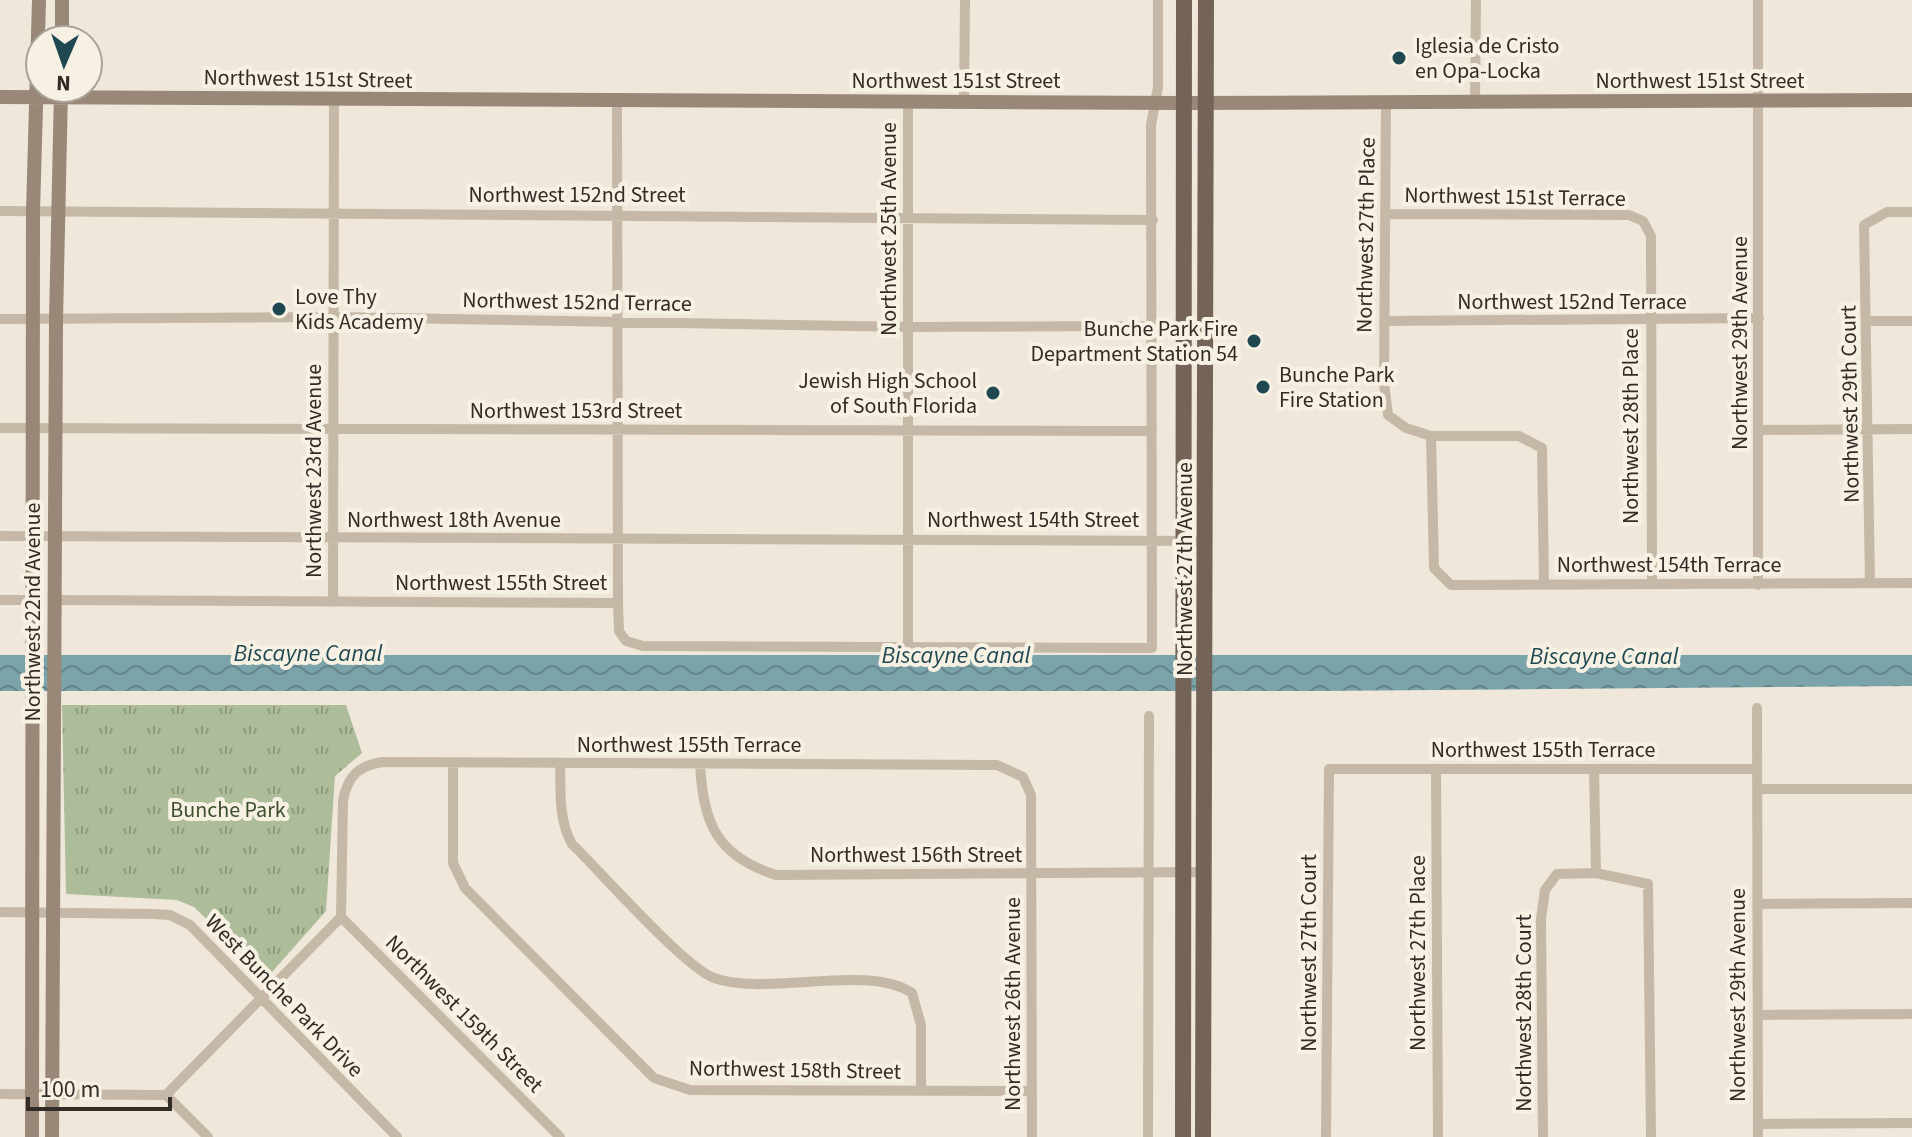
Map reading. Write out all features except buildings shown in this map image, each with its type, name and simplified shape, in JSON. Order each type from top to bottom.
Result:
[{"type":"main road","name":"Northwest 22nd Avenue","points":[[39,0],[39,24]]},
{"type":"main road","points":[[62,0],[62,24]]},
{"type":"main road","name":"Northwest 27th Avenue","points":[[1183,1137],[1184,0]]},
{"type":"main road","name":"Northwest 27th Avenue","points":[[1203,1137],[1206,0]]},
{"type":"main road","name":"Northwest 151st Street","points":[[104,93],[334,100],[617,102],[1912,100]]},
{"type":"main road","name":"Northwest 151st Street","points":[[0,97],[24,97]]},
{"type":"main road","name":"Northwest 22nd Avenue","points":[[32,1137],[33,212],[39,104]]},
{"type":"main road","name":"Northwest 22nd Avenue","points":[[52,1137],[55,427],[61,104]]},
{"type":"main road","points":[[1185,364],[1206,364]]},
{"type":"street","points":[[964,102],[965,0]]},
{"type":"street","name":"Northwest 27th Avenue","points":[[1152,648],[1151,125],[1156,103],[1158,0]]},
{"type":"street","points":[[1475,103],[1476,0]]},
{"type":"street","name":"Northwest 29th Avenue","points":[[1758,0],[1758,585]]},
{"type":"street","name":"Northwest 23rd Avenue","points":[[333,602],[334,100]]},
{"type":"street","points":[[617,102],[618,603]]},
{"type":"street","name":"Northwest 25th Avenue","points":[[908,102],[908,644]]},
{"type":"street","name":"Northwest 27th Place","points":[[1386,103],[1384,383],[1388,415],[1406,428],[1431,436]]},
{"type":"street","name":"Northwest 152nd Street","points":[[0,211],[617,213],[1153,220]]},
{"type":"street","name":"Northwest 29th Court","points":[[1870,583],[1870,429],[1864,225],[1887,212],[1912,212]]},
{"type":"street","name":"Northwest 151st Terrace","points":[[1386,214],[1629,215],[1643,221]]},
{"type":"street","name":"Northwest 28th Place","points":[[1643,221],[1651,236],[1652,584]]},
{"type":"street","name":"Northwest 152nd Terrace","points":[[0,319],[334,317],[908,327],[1153,326]]},
{"type":"street","name":"Northwest 152nd Terrace","points":[[1384,321],[1650,322],[1759,318]]},
{"type":"street","points":[[1868,321],[1912,321]]},
{"type":"street","name":"Northwest 153rd Street","points":[[0,428],[1152,431]]},
{"type":"street","points":[[1759,430],[1912,429]]},
{"type":"street","points":[[1431,436],[1519,436],[1542,448],[1544,584]]},
{"type":"street","name":"Northwest 154th Terrace","points":[[1431,436],[1434,568],[1451,585],[1912,583]]},
{"type":"street","name":"Northwest 18th Avenue","points":[[0,536],[908,538]]},
{"type":"street","name":"Northwest 154th Street","points":[[908,538],[1206,541]]},
{"type":"street","points":[[0,600],[31,600]]},
{"type":"street","name":"Northwest 155th Street","points":[[56,600],[618,603],[619,631],[626,641],[643,646],[908,644],[1152,648]]},
{"type":"street","name":"Northwest 29th Avenue","points":[[1757,708],[1758,1137]]},
{"type":"street","points":[[1148,1137],[1149,716]]},
{"type":"street","name":"Northwest 155th Terrace","points":[[341,917],[343,800],[347,783],[365,765],[382,762],[997,765],[1023,777]]},
{"type":"street","name":"Northwest 158th Street","points":[[453,763],[453,863],[465,888],[654,1078],[690,1090],[1032,1091]]},
{"type":"street","points":[[560,763],[561,812],[572,844],[699,971],[739,983],[887,982],[912,993],[921,1025],[921,1090]]},
{"type":"street","name":"Northwest 156th Street","points":[[700,764],[702,805],[710,825],[750,867],[776,875],[1205,872]]},
{"type":"street","name":"Northwest 155th Terrace","points":[[1329,769],[1757,769]]},
{"type":"street","name":"Northwest 27th Court","points":[[1326,1137],[1329,769]]},
{"type":"street","name":"Northwest 27th Place","points":[[1436,769],[1438,1137]]},
{"type":"street","points":[[1594,769],[1596,873],[1648,884],[1651,1137]]},
{"type":"street","name":"Northwest 26th Avenue","points":[[1023,777],[1031,795],[1032,1137]]},
{"type":"street","points":[[1757,789],[1912,789]]},
{"type":"street","name":"Northwest 28th Court","points":[[1543,1137],[1541,919],[1545,890],[1557,874],[1596,873]]},
{"type":"street","points":[[1757,904],[1912,903]]},
{"type":"street","name":"West Bunche Park Drive","points":[[0,912],[170,915],[190,925],[397,1137]]},
{"type":"street","points":[[166,1095],[341,917]]},
{"type":"street","name":"Northwest 159th Street","points":[[341,917],[560,1137]]},
{"type":"street","points":[[1758,1015],[1912,1014]]},
{"type":"street","points":[[0,1094],[166,1095],[208,1137]]},
{"type":"street","points":[[1758,1124],[1912,1123]]},
{"type":"green space","name":"Bunche Park","points":[[62,705],[346,705],[362,753],[335,776],[326,911],[272,972],[261,972],[194,907],[177,900],[66,894]]},
{"type":"water","name":"Biscayne Canal","points":[[0,655],[1912,655],[1912,686],[1315,691],[0,691]]},
{"type":"place","name":"Iglesia de Cristo en Opa-Locka","points":[[1399,58]]},
{"type":"place","name":"Love Thy Kids Academy","points":[[279,309]]},
{"type":"place","name":"Bunche Park Fire Department Station 54","points":[[1254,341]]},
{"type":"place","name":"Bunche Park Fire Station","points":[[1263,387]]},
{"type":"place","name":"Jewish High School of South Florida","points":[[993,393]]}]
